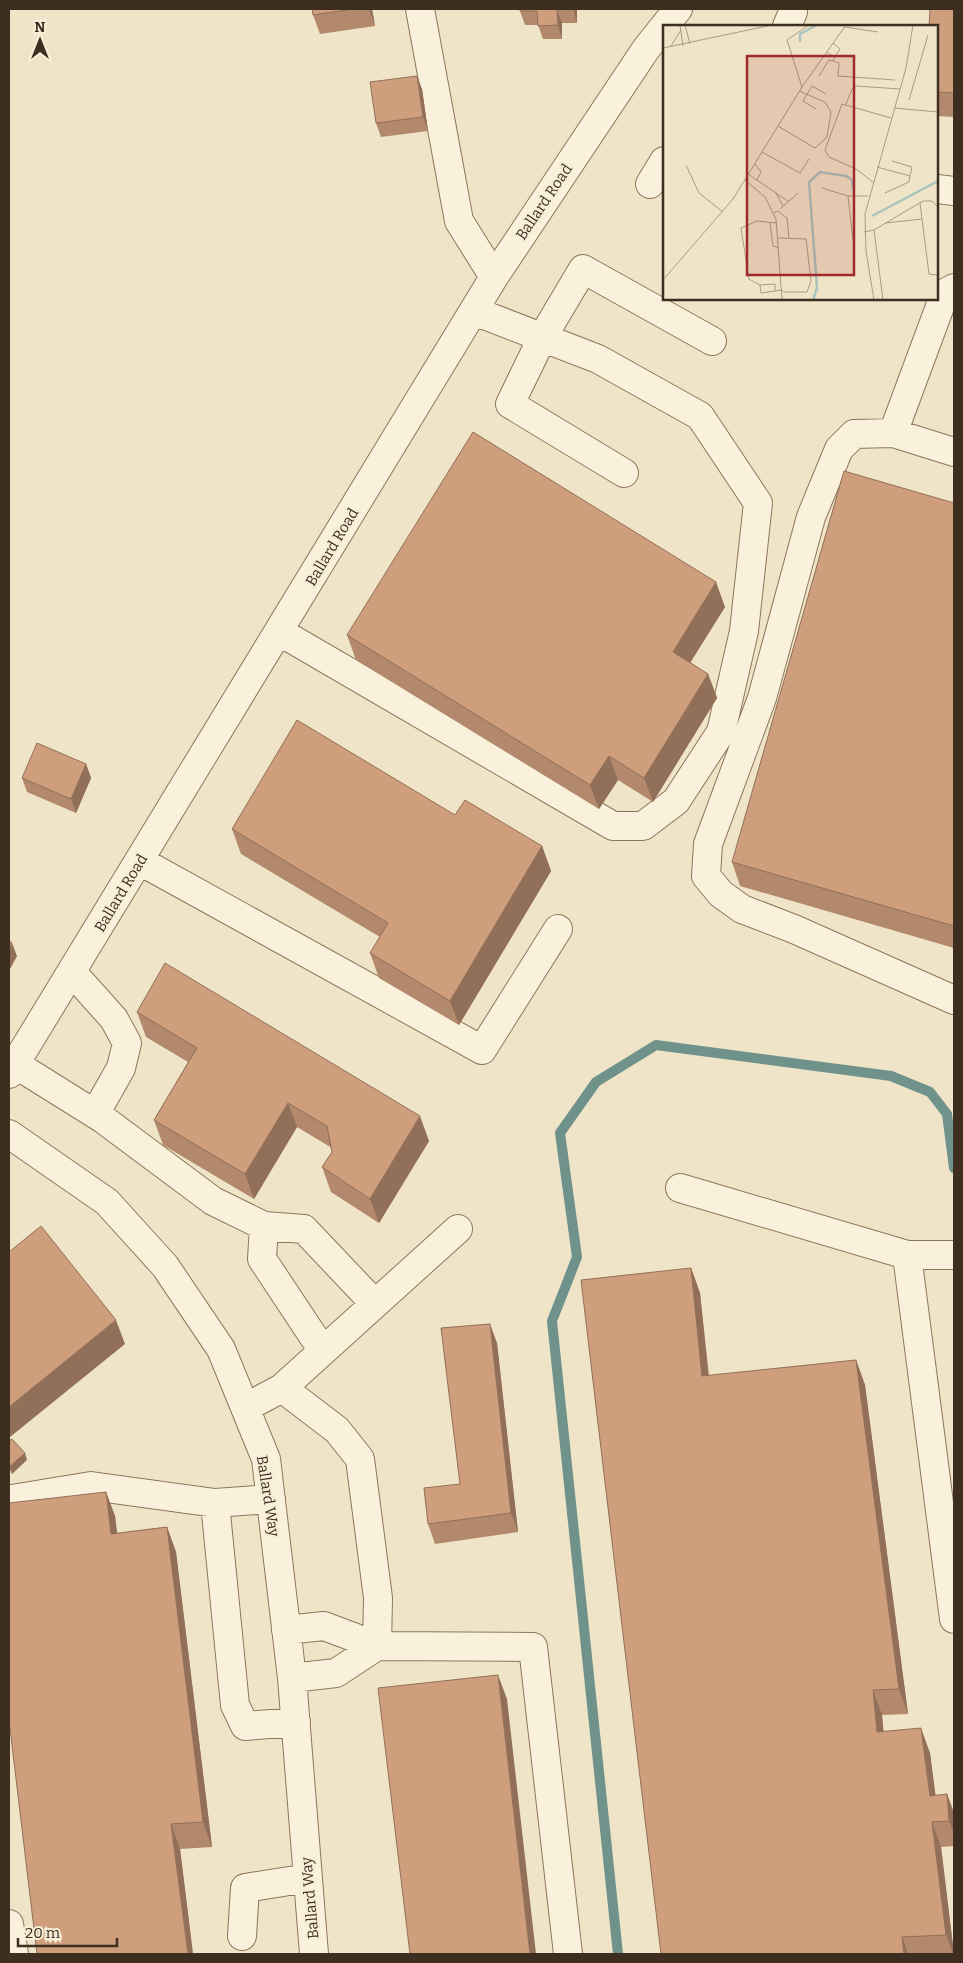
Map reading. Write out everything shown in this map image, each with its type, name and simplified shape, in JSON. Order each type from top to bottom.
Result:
[{"type":"street","points":[[420,9],[459,221],[494,277]]},
{"type":"street","name":"Ballard Road","points":[[665,25],[678,9]]},
{"type":"street","name":"Ballard Road","points":[[12,1069],[280,632],[494,277],[646,48],[663,27]]},
{"type":"street","points":[[938,189],[954,191]]},
{"type":"street","points":[[624,473],[510,404],[542,338],[583,269],[712,341]]},
{"type":"street","points":[[893,433],[945,293],[954,288]]},
{"type":"street","points":[[280,632],[614,826],[643,826],[676,800],[721,732],[744,631],[758,504],[700,416],[598,359],[474,311]]},
{"type":"street","points":[[954,452],[893,433],[854,434],[839,449],[811,517],[762,698],[708,844],[706,876],[721,894],[742,909],[794,929],[954,1000]]},
{"type":"street","points":[[140,861],[482,1050],[558,929]]},
{"type":"street","points":[[72,972],[114,1019],[127,1043],[120,1068],[95,1114]]},
{"type":"street","points":[[12,1069],[95,1114],[213,1201],[264,1226],[304,1229],[375,1304]]},
{"type":"street","name":"Ballard Way","points":[[9,1134],[107,1202],[165,1266],[221,1349],[266,1459],[292,1678],[314,1954]]},
{"type":"street","points":[[680,1188],[907,1255],[954,1256]]},
{"type":"street","points":[[264,1226],[262,1259],[323,1351]]},
{"type":"street","points":[[245,1408],[282,1388],[458,1229]]},
{"type":"street","points":[[907,1255],[954,1619]]},
{"type":"street","points":[[282,1388],[337,1430],[360,1459],[378,1598],[377,1646]]},
{"type":"street","points":[[9,1501],[91,1486],[215,1503],[270,1499]]},
{"type":"street","points":[[215,1503],[234,1705],[245,1726],[296,1722]]},
{"type":"street","points":[[286,1630],[324,1626],[377,1646],[533,1647],[568,1954]]},
{"type":"street","points":[[292,1678],[336,1673],[377,1646]]},
{"type":"street","points":[[242,1936],[245,1888],[308,1878]]},
{"type":"street","points":[[9,1924],[14,1954]]},
{"type":"building","points":[[312,9],[354,9],[313,15]]},
{"type":"building","points":[[520,9],[573,9],[557,10],[558,25],[538,26],[537,11],[520,11]]},
{"type":"building","points":[[930,9],[954,9],[954,93],[938,92],[938,25],[929,25]]},
{"type":"building","points":[[417,76],[423,117],[376,123],[370,82]]},
{"type":"building","points":[[473,432],[716,582],[673,652],[708,674],[644,778],[609,756],[590,785],[347,635]]},
{"type":"building","points":[[844,471],[954,503],[954,926],[732,862]]},
{"type":"building","points":[[297,720],[455,815],[465,800],[542,846],[450,1001],[370,953],[388,923],[232,829]]},
{"type":"building","points":[[37,743],[86,764],[71,799],[22,778]]},
{"type":"building","points":[[165,963],[420,1116],[370,1199],[322,1167],[332,1152],[327,1126],[288,1103],[245,1174],[154,1120],[197,1048],[137,1012]]},
{"type":"building","points":[[41,1226],[116,1320],[9,1407],[9,1252]]},
{"type":"building","points":[[691,1268],[702,1376],[856,1360],[899,1689],[873,1690],[877,1732],[921,1728],[930,1796],[947,1794],[949,1821],[932,1822],[946,1935],[902,1937],[904,1954],[661,1954],[581,1280]]},
{"type":"building","points":[[490,1324],[511,1513],[428,1524],[424,1488],[460,1484],[441,1328]]},
{"type":"building","points":[[12,1439],[25,1453],[9,1467],[9,1441]]},
{"type":"building","points":[[106,1492],[111,1534],[167,1527],[203,1822],[171,1824],[188,1954],[37,1954],[9,1720],[9,1503]]},
{"type":"building","points":[[498,1675],[530,1954],[410,1954],[378,1688]]},
{"type":"waterway","points":[[618,1954],[552,1321],[577,1257],[560,1133],[596,1082],[656,1045],[891,1076],[930,1092],[947,1114],[954,1168]]}]
